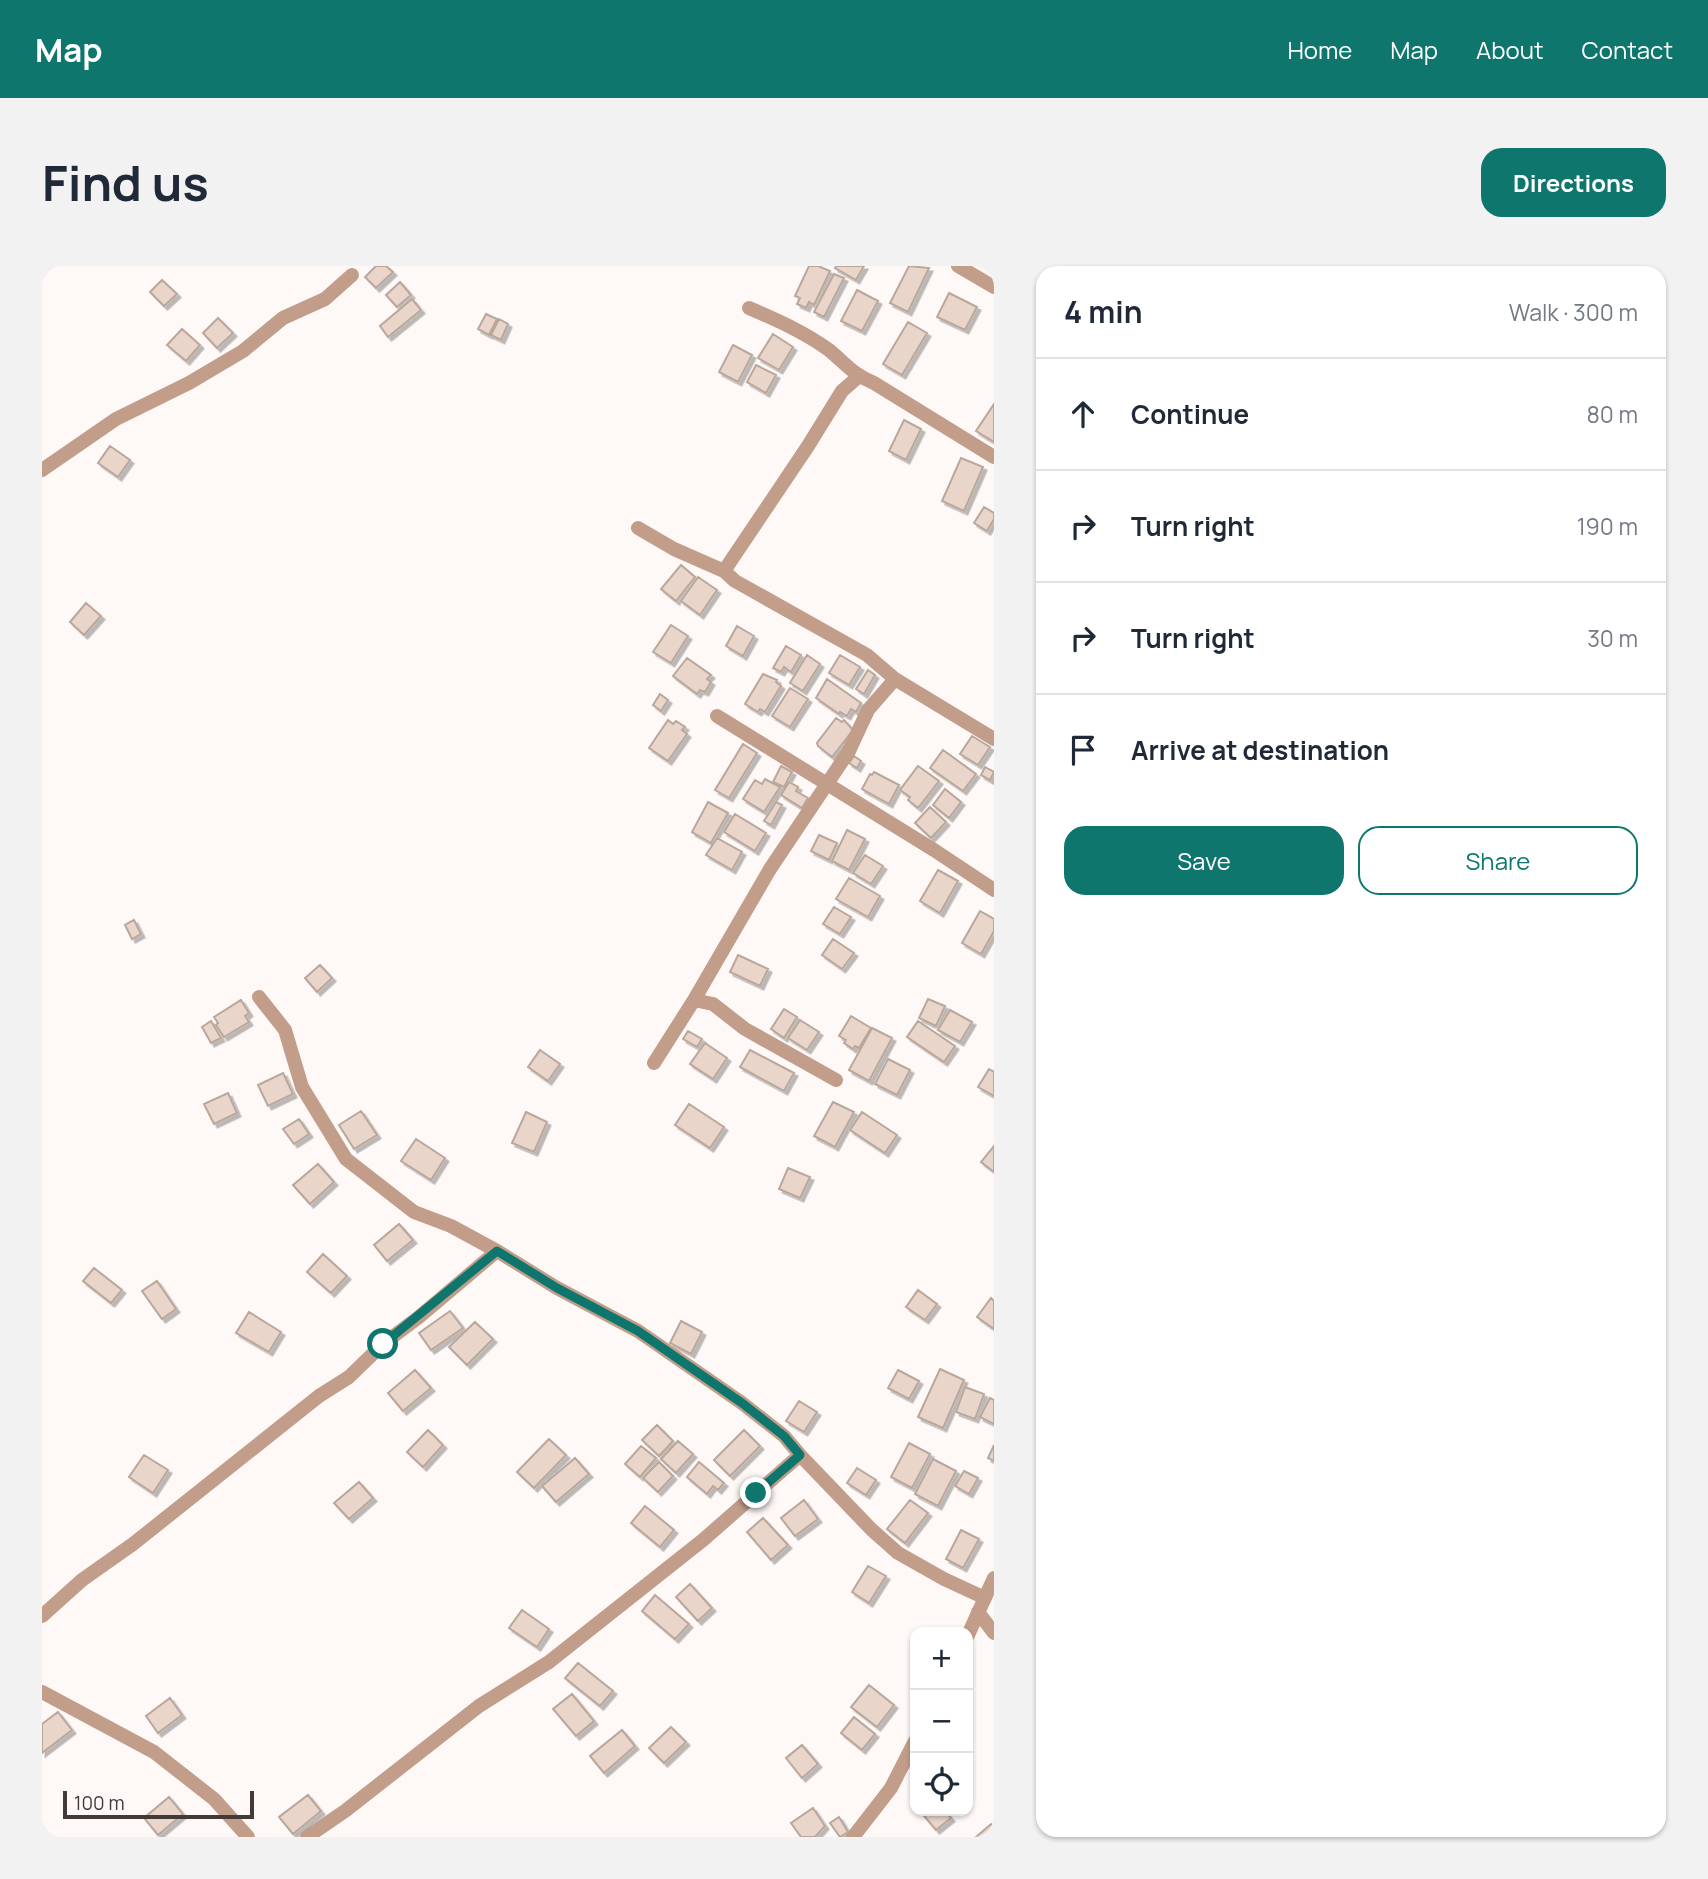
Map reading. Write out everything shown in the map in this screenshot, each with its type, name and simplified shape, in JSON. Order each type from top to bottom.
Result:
[{"type":"street","points":[[958,266],[994,287]]},
{"type":"street","points":[[42,470],[54,459],[116,419],[189,383],[243,351],[283,318],[325,299],[352,275]]},
{"type":"street","points":[[749,308],[785,323],[829,350],[858,377],[874,383],[994,457]]},
{"type":"street","points":[[724,571],[842,391],[858,377]]},
{"type":"street","points":[[42,449],[54,459]]},
{"type":"street","points":[[638,528],[674,549],[724,571],[735,582],[867,655],[895,679],[994,739]]},
{"type":"street","points":[[654,1063],[770,869],[849,751],[868,709],[895,679]]},
{"type":"street","points":[[717,716],[994,890]]},
{"type":"street","points":[[259,997],[285,1030],[302,1087],[346,1159],[414,1212],[451,1226],[557,1288],[638,1331],[742,1403],[784,1436],[872,1530],[898,1553],[985,1598]]},
{"type":"street","points":[[694,1000],[713,1003],[745,1029],[836,1080]]},
{"type":"street","points":[[42,1616],[82,1580],[319,1396],[349,1377],[383,1344],[497,1251]]},
{"type":"street","points":[[307,1837],[345,1811],[479,1706],[559,1653],[703,1540],[800,1455]]},
{"type":"street","points":[[971,1627],[994,1578]]},
{"type":"street","points":[[978,1612],[994,1633]]},
{"type":"street","points":[[42,1692],[154,1752],[214,1799],[248,1837]]},
{"type":"street","points":[[853,1837],[891,1788],[910,1751]]},
{"type":"building","points":[[376,266],[386,266],[393,272],[376,288],[365,277]]},
{"type":"building","points":[[809,266],[830,271],[814,305],[809,302],[806,308],[797,304],[800,298],[795,296]]},
{"type":"building","points":[[864,266],[856,280],[835,268]]},
{"type":"building","points":[[909,266],[929,268],[908,312],[890,303]]},
{"type":"building","points":[[834,274],[844,278],[824,317],[814,312]]},
{"type":"building","points":[[162,280],[177,294],[164,306],[150,292]]},
{"type":"building","points":[[400,282],[411,295],[397,307],[386,295]]},
{"type":"building","points":[[857,290],[878,301],[862,331],[841,321]]},
{"type":"building","points":[[949,293],[977,307],[965,330],[937,317]]},
{"type":"building","points":[[412,299],[421,310],[388,337],[380,326]]},
{"type":"building","points":[[486,314],[497,319],[489,335],[478,329]]},
{"type":"building","points":[[218,318],[233,333],[217,348],[203,333]]},
{"type":"building","points":[[499,319],[508,324],[501,340],[491,335]]},
{"type":"building","points":[[908,322],[927,333],[902,375],[883,364]]},
{"type":"building","points":[[182,329],[200,345],[186,361],[167,345]]},
{"type":"building","points":[[773,334],[793,347],[779,370],[758,358]]},
{"type":"building","points":[[733,345],[752,355],[738,382],[719,372]]},
{"type":"building","points":[[756,365],[776,375],[766,393],[747,382]]},
{"type":"building","points":[[994,404],[994,442],[976,431]]},
{"type":"building","points":[[904,420],[921,429],[906,460],[889,451]]},
{"type":"building","points":[[110,446],[130,460],[118,477],[98,463]]},
{"type":"building","points":[[961,458],[983,467],[964,511],[942,501]]},
{"type":"building","points":[[984,507],[994,513],[994,519],[987,531],[974,523]]},
{"type":"building","points":[[681,565],[695,577],[676,601],[661,589]]},
{"type":"building","points":[[698,577],[717,590],[700,615],[681,601]]},
{"type":"building","points":[[86,603],[101,616],[84,635],[70,622]]},
{"type":"building","points":[[671,625],[688,636],[671,663],[653,652]]},
{"type":"building","points":[[737,626],[754,636],[743,656],[726,646]]},
{"type":"building","points":[[786,646],[801,655],[791,672],[784,667],[781,672],[773,668]]},
{"type":"building","points":[[807,655],[820,664],[803,691],[790,683]]},
{"type":"building","points":[[840,655],[860,667],[849,685],[829,673]]},
{"type":"building","points":[[687,658],[711,675],[707,679],[711,682],[705,692],[700,690],[697,694],[673,676]]},
{"type":"building","points":[[868,670],[875,675],[864,694],[856,689]]},
{"type":"building","points":[[763,674],[777,680],[781,686],[765,712],[760,709],[758,712],[745,704]]},
{"type":"building","points":[[827,679],[861,703],[856,712],[851,709],[847,716],[840,712],[839,714],[816,698]]},
{"type":"building","points":[[790,688],[808,699],[790,727],[772,716]]},
{"type":"building","points":[[660,694],[668,700],[661,711],[653,705]]},
{"type":"building","points":[[836,718],[842,722],[844,720],[853,730],[832,757],[817,743]]},
{"type":"building","points":[[668,720],[673,724],[676,721],[685,727],[682,730],[687,734],[668,761],[649,748]]},
{"type":"building","points":[[972,736],[990,747],[978,765],[960,754]]},
{"type":"building","points":[[743,744],[757,753],[729,798],[715,790]]},
{"type":"building","points":[[943,750],[976,774],[963,791],[930,768]]},
{"type":"building","points":[[854,756],[861,761],[857,768],[849,763]]},
{"type":"building","points":[[781,766],[792,772],[784,787],[773,782]]},
{"type":"building","points":[[918,766],[939,781],[918,808],[908,800],[910,797],[900,790]]},
{"type":"building","points":[[985,767],[994,772],[990,780],[981,775]]},
{"type":"building","points":[[874,772],[899,785],[889,804],[862,789],[870,774]]},
{"type":"building","points":[[765,779],[780,787],[764,812],[743,799],[755,780],[762,784]]},
{"type":"building","points":[[789,782],[798,787],[796,791],[808,798],[802,808],[781,795]]},
{"type":"building","points":[[945,789],[961,802],[949,818],[933,805]]},
{"type":"building","points":[[708,802],[728,813],[711,843],[692,832]]},
{"type":"building","points":[[776,802],[782,805],[771,825],[764,821]]},
{"type":"building","points":[[930,807],[946,822],[931,838],[915,823]]},
{"type":"building","points":[[735,814],[766,833],[755,851],[724,832]]},
{"type":"building","points":[[847,830],[865,839],[849,870],[832,861]]},
{"type":"building","points":[[819,835],[837,843],[829,860],[811,851]]},
{"type":"building","points":[[717,838],[742,852],[732,870],[706,855]]},
{"type":"building","points":[[865,855],[883,866],[871,884],[853,873]]},
{"type":"building","points":[[938,870],[958,881],[940,913],[920,901]]},
{"type":"building","points":[[849,878],[880,896],[868,917],[836,899]]},
{"type":"building","points":[[834,907],[851,917],[840,934],[823,924]]},
{"type":"building","points":[[980,911],[994,919],[994,931],[981,954],[962,943]]},
{"type":"building","points":[[134,920],[141,934],[132,939],[125,925]]},
{"type":"building","points":[[833,939],[854,953],[842,969],[822,955]]},
{"type":"building","points":[[738,955],[768,969],[760,986],[730,972]]},
{"type":"building","points":[[320,965],[332,978],[317,992],[305,978]]},
{"type":"building","points":[[928,999],[945,1006],[936,1026],[919,1018]]},
{"type":"building","points":[[241,1000],[249,1013],[245,1016],[249,1022],[224,1037],[214,1017]]},
{"type":"building","points":[[784,1009],[797,1017],[784,1038],[771,1029]]},
{"type":"building","points":[[950,1010],[972,1022],[960,1042],[938,1030]]},
{"type":"building","points":[[851,1016],[871,1028],[859,1048],[855,1046],[853,1049],[839,1036]]},
{"type":"building","points":[[800,1020],[819,1032],[807,1050],[788,1038]]},
{"type":"building","points":[[211,1021],[221,1038],[211,1043],[202,1027]]},
{"type":"building","points":[[918,1021],[955,1046],[944,1062],[907,1037]]},
{"type":"building","points":[[872,1028],[892,1038],[869,1081],[849,1070]]},
{"type":"building","points":[[688,1031],[702,1039],[697,1047],[683,1039]]},
{"type":"building","points":[[705,1043],[727,1058],[713,1079],[690,1064]]},
{"type":"building","points":[[540,1050],[560,1064],[548,1081],[528,1067]]},
{"type":"building","points":[[750,1050],[794,1073],[784,1091],[740,1067]]},
{"type":"building","points":[[888,1059],[910,1070],[897,1095],[875,1084]]},
{"type":"building","points":[[989,1069],[994,1072],[994,1096],[978,1087]]},
{"type":"building","points":[[283,1073],[293,1094],[268,1106],[258,1085]]},
{"type":"building","points":[[228,1093],[237,1113],[214,1124],[204,1104]]},
{"type":"building","points":[[833,1102],[854,1112],[835,1147],[814,1136]]},
{"type":"building","points":[[689,1104],[724,1127],[710,1148],[675,1125]]},
{"type":"building","points":[[361,1111],[377,1135],[354,1149],[339,1125]]},
{"type":"building","points":[[526,1112],[547,1122],[534,1152],[512,1143]]},
{"type":"building","points":[[862,1112],[897,1135],[885,1153],[850,1130]]},
{"type":"building","points":[[299,1119],[309,1134],[294,1144],[283,1129]]},
{"type":"building","points":[[416,1139],[445,1158],[431,1180],[401,1161]]},
{"type":"building","points":[[994,1146],[994,1172],[981,1162]]},
{"type":"building","points":[[318,1164],[334,1182],[310,1204],[293,1185]]},
{"type":"building","points":[[788,1168],[810,1177],[800,1198],[779,1189]]},
{"type":"building","points":[[399,1224],[413,1240],[387,1261],[374,1245]]},
{"type":"building","points":[[323,1254],[347,1276],[331,1293],[307,1272]]},
{"type":"building","points":[[94,1268],[122,1290],[111,1303],[83,1281]]},
{"type":"building","points":[[157,1281],[176,1309],[162,1319],[142,1291]]},
{"type":"building","points":[[918,1290],[937,1304],[925,1320],[906,1307]]},
{"type":"building","points":[[991,1298],[994,1301],[994,1329],[977,1317]]},
{"type":"building","points":[[450,1311],[463,1328],[431,1350],[419,1333]]},
{"type":"building","points":[[249,1312],[281,1332],[269,1352],[236,1333]]},
{"type":"building","points":[[681,1321],[702,1332],[691,1354],[670,1343]]},
{"type":"building","points":[[475,1322],[493,1339],[467,1365],[449,1347]]},
{"type":"building","points":[[940,1369],[964,1380],[943,1428],[918,1417]]},
{"type":"building","points":[[415,1370],[431,1388],[403,1411],[388,1393]]},
{"type":"building","points":[[898,1370],[919,1381],[909,1399],[888,1388]]},
{"type":"building","points":[[965,1387],[984,1394],[975,1419],[956,1412]]},
{"type":"building","points":[[990,1398],[994,1400],[994,1424],[980,1417]]},
{"type":"building","points":[[799,1401],[817,1412],[804,1432],[786,1421]]},
{"type":"building","points":[[657,1425],[673,1441],[659,1456],[642,1440]]},
{"type":"building","points":[[428,1430],[443,1445],[423,1467],[407,1452]]},
{"type":"building","points":[[744,1430],[760,1446],[730,1476],[714,1460]]},
{"type":"building","points":[[549,1439],[566,1455],[534,1488],[517,1472]]},
{"type":"building","points":[[678,1441],[693,1454],[676,1473],[661,1459]]},
{"type":"building","points":[[909,1443],[930,1454],[912,1488],[891,1477]]},
{"type":"building","points":[[994,1445],[994,1461],[988,1458]]},
{"type":"building","points":[[641,1446],[656,1458],[640,1477],[625,1464]]},
{"type":"building","points":[[144,1455],[168,1470],[153,1493],[129,1477]]},
{"type":"building","points":[[575,1458],[589,1474],[556,1502],[542,1486]]},
{"type":"building","points":[[933,1459],[956,1471],[938,1506],[915,1494]]},
{"type":"building","points":[[659,1462],[673,1476],[658,1492],[643,1478]]},
{"type":"building","points":[[699,1462],[724,1483],[718,1490],[713,1486],[707,1494],[687,1477]]},
{"type":"building","points":[[857,1468],[876,1480],[866,1495],[847,1483]]},
{"type":"building","points":[[964,1471],[978,1478],[969,1494],[955,1486]]},
{"type":"building","points":[[359,1482],[373,1498],[349,1519],[334,1503]]},
{"type":"building","points":[[804,1500],[818,1519],[795,1536],[781,1518]]},
{"type":"building","points":[[910,1500],[928,1513],[905,1543],[887,1529]]},
{"type":"building","points":[[645,1506],[674,1530],[660,1547],[631,1523]]},
{"type":"building","points":[[763,1518],[788,1545],[771,1560],[747,1532]]},
{"type":"building","points":[[961,1530],[979,1539],[963,1568],[946,1559]]},
{"type":"building","points":[[868,1566],[886,1576],[869,1603],[852,1592]]},
{"type":"building","points":[[690,1584],[712,1608],[698,1621],[676,1597]]},
{"type":"building","points":[[655,1595],[689,1624],[675,1639],[642,1611]]},
{"type":"building","points":[[522,1610],[549,1629],[537,1647],[509,1628]]},
{"type":"building","points":[[578,1663],[613,1691],[600,1706],[565,1678]]},
{"type":"building","points":[[869,1685],[894,1705],[877,1727],[851,1707]]},
{"type":"building","points":[[572,1694],[594,1721],[576,1736],[553,1709]]},
{"type":"building","points":[[170,1698],[182,1715],[158,1733],[146,1716]]},
{"type":"building","points":[[58,1712],[72,1730],[42,1753],[42,1724]]},
{"type":"building","points":[[854,1717],[875,1734],[862,1750],[841,1733]]},
{"type":"building","points":[[671,1727],[686,1742],[664,1763],[649,1748]]},
{"type":"building","points":[[622,1730],[635,1746],[604,1773],[590,1756]]},
{"type":"building","points":[[802,1745],[818,1764],[802,1778],[786,1758]]},
{"type":"building","points":[[308,1795],[321,1811],[293,1834],[279,1817]]},
{"type":"building","points":[[169,1797],[183,1814],[158,1835],[144,1818]]},
{"type":"building","points":[[813,1808],[825,1826],[815,1837],[801,1837],[791,1823]]},
{"type":"building","points":[[924,1816],[949,1816],[951,1818],[936,1830]]},
{"type":"building","points":[[839,1817],[848,1832],[840,1837],[830,1823]]},
{"type":"building","points":[[991,1824],[994,1827],[994,1837],[976,1837]]},
{"type":"route","points":[[383,1344],[497,1251],[557,1288],[638,1331],[742,1403],[784,1436],[800,1455],[756,1493]]}]
